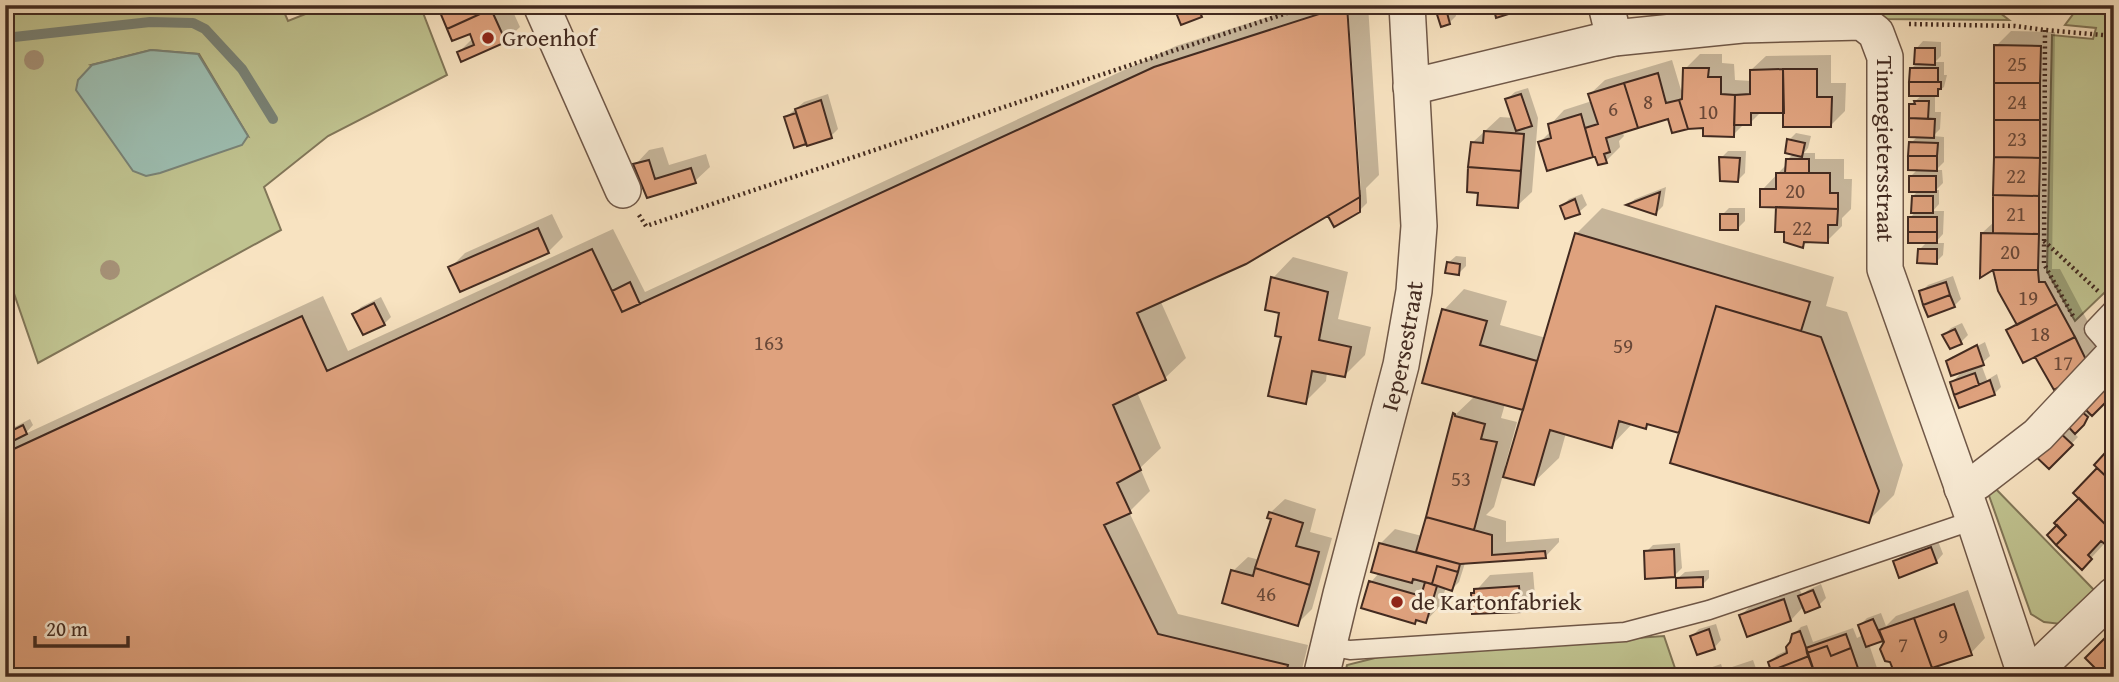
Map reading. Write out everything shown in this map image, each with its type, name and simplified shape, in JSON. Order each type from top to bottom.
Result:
[{"type":"street","points":[[541,5],[623,190]]},
{"type":"street","name":"Iepersestraat","points":[[1325,661],[1401,365],[1414,291],[1419,226],[1407,5]]},
{"type":"street","name":"Tinnegietersstraat","points":[[1411,88],[1610,21],[1742,25],[1862,22],[1876,33],[1885,57],[1885,269],[2027,677]]},
{"type":"street","points":[[1962,488],[1977,482],[2038,435],[2107,345]]},
{"type":"street","points":[[2027,677],[2114,595]]},
{"type":"lane","points":[[2107,345],[2109,302]]},
{"type":"lane","points":[[1325,661],[1350,650],[1625,632],[1709,610],[1974,520]]},
{"type":"path","points":[[623,190],[646,226],[1311,5]]},
{"type":"path","points":[[1876,33],[1883,24],[2015,26],[2114,36]]},
{"type":"path","points":[[2045,30],[2044,264],[2077,324],[2107,345]]},
{"type":"path","points":[[2044,240],[2109,302]]},
{"type":"green space","points":[[5,5],[281,5],[288,21],[328,5],[420,5],[447,75],[328,136],[264,187],[281,230],[38,363],[10,282],[5,283]],"holes":[[[151,50],[199,54],[248,136],[91,65]]]},
{"type":"green space","points":[[1871,5],[1990,5],[2009,20],[1876,19],[1870,15]]},
{"type":"green space","points":[[2080,5],[2114,5],[2114,302],[2104,293],[2075,321],[2047,271],[2052,35],[2093,39],[2096,28],[2065,25]]},
{"type":"green space","points":[[1992,485],[2096,592],[2061,624],[2044,622],[2031,614],[1987,490]]},
{"type":"green space","points":[[1664,636],[1678,677],[1344,677],[1347,665],[1379,657]]},
{"type":"shaded area","points":[[151,50],[198,54],[248,136],[242,145],[160,173],[146,176],[133,171],[76,90],[78,80],[92,65]]},
{"type":"building","points":[[293,5],[319,5],[295,13]]},
{"type":"building","points":[[437,5],[490,5],[491,9],[447,29]]},
{"type":"building","points":[[1173,5],[1197,5],[1202,17],[1181,25]]},
{"type":"building","points":[[1347,5],[1360,197],[1246,264],[1137,313],[1166,380],[1113,405],[1141,470],[1117,483],[1131,513],[1104,525],[1158,634],[1288,665],[1285,677],[5,677],[5,453],[302,316],[327,371],[592,249],[622,312],[1154,67]]},
{"type":"building","points":[[1434,5],[1445,5],[1450,24],[1441,27]]},
{"type":"building","points":[[1493,5],[1537,5],[1496,18]]},
{"type":"building","name":"Groenhof","points":[[491,9],[506,42],[461,62],[457,52],[474,45],[470,34],[452,41],[447,29]]},
{"type":"building","points":[[1994,45],[2041,46],[2040,83],[1994,83]]},
{"type":"building","points":[[1915,48],[1935,48],[1935,65],[1914,64]]},
{"type":"building","points":[[1683,68],[1709,68],[1708,77],[1721,77],[1721,94],[1735,95],[1734,137],[1703,136],[1703,128],[1688,129],[1679,100],[1682,99]]},
{"type":"building","points":[[1910,68],[1938,68],[1938,82],[1909,82]]},
{"type":"building","points":[[1783,69],[1817,69],[1817,97],[1832,97],[1831,127],[1783,127]]},
{"type":"building","points":[[1783,69],[1784,113],[1751,113],[1751,125],[1734,125],[1735,95],[1750,94],[1750,70]]},
{"type":"building","points":[[1658,73],[1666,103],[1679,100],[1688,129],[1672,133],[1668,119],[1638,128],[1624,83]]},
{"type":"building","points":[[1909,82],[1941,82],[1941,89],[1938,89],[1938,96],[1909,96]]},
{"type":"building","points":[[1624,83],[1638,128],[1606,138],[1610,152],[1604,154],[1607,163],[1598,165],[1585,128],[1598,124],[1588,94]]},
{"type":"building","points":[[1994,83],[2040,83],[2040,120],[1994,120]]},
{"type":"building","points":[[1521,94],[1532,126],[1516,131],[1505,99]]},
{"type":"building","points":[[821,100],[832,138],[807,146],[795,109]]},
{"type":"building","points":[[1914,101],[1929,101],[1928,119],[1909,118],[1909,104],[1915,104]]},
{"type":"building","points":[[796,113],[806,144],[794,148],[784,117]]},
{"type":"building","points":[[1581,114],[1593,157],[1547,171],[1538,142],[1551,138],[1548,124]]},
{"type":"building","points":[[1909,118],[1935,119],[1934,138],[1909,137]]},
{"type":"building","points":[[1994,120],[2040,120],[2040,158],[1994,157]]},
{"type":"building","points":[[1484,131],[1524,134],[1521,171],[1468,167],[1471,142],[1483,143]]},
{"type":"building","points":[[1787,139],[1805,143],[1802,157],[1785,153]]},
{"type":"building","points":[[1909,142],[1938,143],[1937,156],[1908,156]]},
{"type":"building","points":[[1908,156],[1937,156],[1937,171],[1908,170]]},
{"type":"building","points":[[1719,157],[1740,158],[1738,182],[1720,181]]},
{"type":"building","points":[[1994,157],[2040,158],[2039,196],[1993,195]]},
{"type":"building","points":[[1786,159],[1809,159],[1809,173],[1785,173]]},
{"type":"building","points":[[649,160],[655,179],[691,168],[696,183],[647,198],[633,164]]},
{"type":"building","points":[[1468,167],[1521,171],[1518,208],[1477,205],[1478,193],[1467,192]]},
{"type":"building","points":[[1776,173],[1830,173],[1830,193],[1838,193],[1838,209],[1760,207],[1760,189],[1776,189]]},
{"type":"building","points":[[1909,176],[1936,176],[1936,192],[1909,192]]},
{"type":"building","points":[[1660,192],[1656,215],[1626,205]]},
{"type":"building","points":[[1993,195],[2039,196],[2039,234],[1993,233]]},
{"type":"building","points":[[1912,196],[1933,196],[1933,213],[1911,213]]},
{"type":"building","points":[[1360,197],[1360,212],[1334,227],[1328,216]]},
{"type":"building","points":[[1575,199],[1580,214],[1565,219],[1560,206]]},
{"type":"building","points":[[1776,207],[1838,209],[1837,225],[1828,225],[1828,243],[1804,242],[1803,248],[1784,242],[1784,232],[1775,232]]},
{"type":"building","points":[[1720,214],[1738,214],[1738,230],[1720,230]]},
{"type":"building","points":[[1908,217],[1937,217],[1937,232],[1908,232]]},
{"type":"building","points":[[538,228],[549,253],[460,292],[448,267]]},
{"type":"building","points":[[1908,232],[1937,232],[1937,243],[1908,243]]},
{"type":"building","points":[[1575,233],[1810,302],[1801,331],[1716,306],[1679,433],[1647,424],[1646,429],[1619,421],[1612,448],[1550,430],[1534,485],[1503,477]]},
{"type":"building","points":[[1981,233],[2039,234],[2038,270],[1993,270],[1980,278]]},
{"type":"building","points":[[1918,249],[1937,249],[1937,264],[1917,263]]},
{"type":"building","points":[[1447,262],[1460,264],[1459,275],[1445,273]]},
{"type":"building","points":[[1993,270],[2038,270],[2039,282],[2045,282],[2057,304],[2017,325],[1998,291]]},
{"type":"building","points":[[1271,277],[1328,292],[1319,340],[1351,347],[1345,377],[1312,371],[1306,404],[1268,396],[1281,337],[1275,336],[1279,313],[1265,310]]},
{"type":"building","points":[[630,282],[640,304],[622,312],[612,291]]},
{"type":"building","points":[[1946,282],[1950,295],[1923,305],[1919,291]]},
{"type":"building","points":[[1950,295],[1955,307],[1928,317],[1923,305]]},
{"type":"building","points":[[374,303],[385,325],[363,335],[352,314]]},
{"type":"building","points":[[2057,304],[2075,337],[2023,363],[2006,330]]},
{"type":"building","points":[[1716,306],[1821,337],[1879,491],[1869,523],[1670,463]]},
{"type":"building","points":[[1442,309],[1487,321],[1480,345],[1537,361],[1523,410],[1422,383]]},
{"type":"building","points":[[1955,329],[1962,344],[1950,349],[1942,335]]},
{"type":"building","points":[[2075,337],[2091,370],[2054,390],[2035,357]]},
{"type":"building","points":[[1977,345],[1984,365],[1951,376],[1946,361]]},
{"type":"building","points":[[1975,373],[1979,385],[1954,395],[1950,382]]},
{"type":"building","points":[[2103,379],[2114,390],[2114,394],[2092,416],[2079,403]]},
{"type":"building","points":[[1990,380],[1995,395],[1959,408],[1954,395]]},
{"type":"building","points":[[2081,411],[2088,417],[2075,434],[2063,421]]},
{"type":"building","points":[[1453,413],[1455,416],[1485,424],[1481,439],[1497,442],[1474,530],[1426,517]]},
{"type":"building","points":[[23,425],[27,434],[5,445],[5,434]]},
{"type":"building","points":[[2056,429],[2073,445],[2049,469],[2032,453]]},
{"type":"building","points":[[2114,443],[2114,484],[2094,465]]},
{"type":"building","points":[[2097,468],[2114,484],[2114,533],[2073,493]]},
{"type":"building","points":[[2079,498],[2114,533],[2105,544],[2101,541],[2088,555],[2092,559],[2082,570],[2056,545],[2066,535],[2054,523]]},
{"type":"building","points":[[1269,512],[1303,523],[1296,546],[1319,552],[1310,585],[1255,568],[1271,519],[1267,518]]},
{"type":"building","points":[[1426,517],[1492,535],[1492,555],[1545,551],[1546,558],[1460,564],[1416,552]]},
{"type":"building","points":[[2057,525],[2066,535],[2056,545],[2047,535]]},
{"type":"building","points":[[1379,543],[1460,564],[1458,572],[1437,566],[1432,584],[1413,579],[1412,583],[1371,572]]},
{"type":"building","points":[[1931,547],[1937,563],[1899,578],[1893,561]]},
{"type":"building","points":[[1674,549],[1675,577],[1645,579],[1644,551]]},
{"type":"building","points":[[1437,566],[1458,572],[1452,591],[1432,584]]},
{"type":"building","points":[[1255,568],[1310,585],[1298,626],[1222,603],[1231,570],[1253,576]]},
{"type":"building","points":[[1703,577],[1703,587],[1676,588],[1676,578]]},
{"type":"building","name":"de Kartonfabriek","points":[[1369,581],[1421,596],[1425,582],[1437,586],[1426,623],[1416,620],[1415,624],[1361,608]]},
{"type":"building","points":[[1519,586],[1521,612],[1472,614],[1471,593],[1474,593],[1474,589]]},
{"type":"building","points":[[1813,590],[1820,607],[1805,613],[1798,596]]},
{"type":"building","points":[[1784,599],[1791,621],[1747,637],[1739,615]]},
{"type":"building","points":[[1954,604],[1972,655],[1932,668],[1914,618]]},
{"type":"building","points":[[1914,618],[1932,668],[1908,677],[1896,677],[1890,662],[1885,661],[1880,649],[1884,642],[1879,630]]},
{"type":"building","points":[[1873,619],[1883,641],[1866,647],[1858,625]]},
{"type":"building","points":[[1709,629],[1715,649],[1697,655],[1690,636]]},
{"type":"building","points":[[2114,629],[2114,677],[2104,677],[2085,658]]},
{"type":"building","points":[[1800,631],[1809,656],[1771,671],[1768,662],[1787,653],[1786,647],[1792,634]]},
{"type":"building","points":[[1846,634],[1851,648],[1831,656],[1827,646],[1807,653],[1806,648]]},
{"type":"building","points":[[1827,646],[1831,656],[1851,648],[1861,677],[1816,677],[1807,653]]},
{"type":"building","points":[[1809,656],[1816,677],[1773,677],[1768,672]]},
{"type":"waterway","points":[[5,38],[150,22],[193,23],[205,29],[242,69],[273,119]]},
{"type":"place","name":"Groenhof","points":[[488,38]]},
{"type":"place","name":"de Kartonfabriek","points":[[1397,602]]}]
